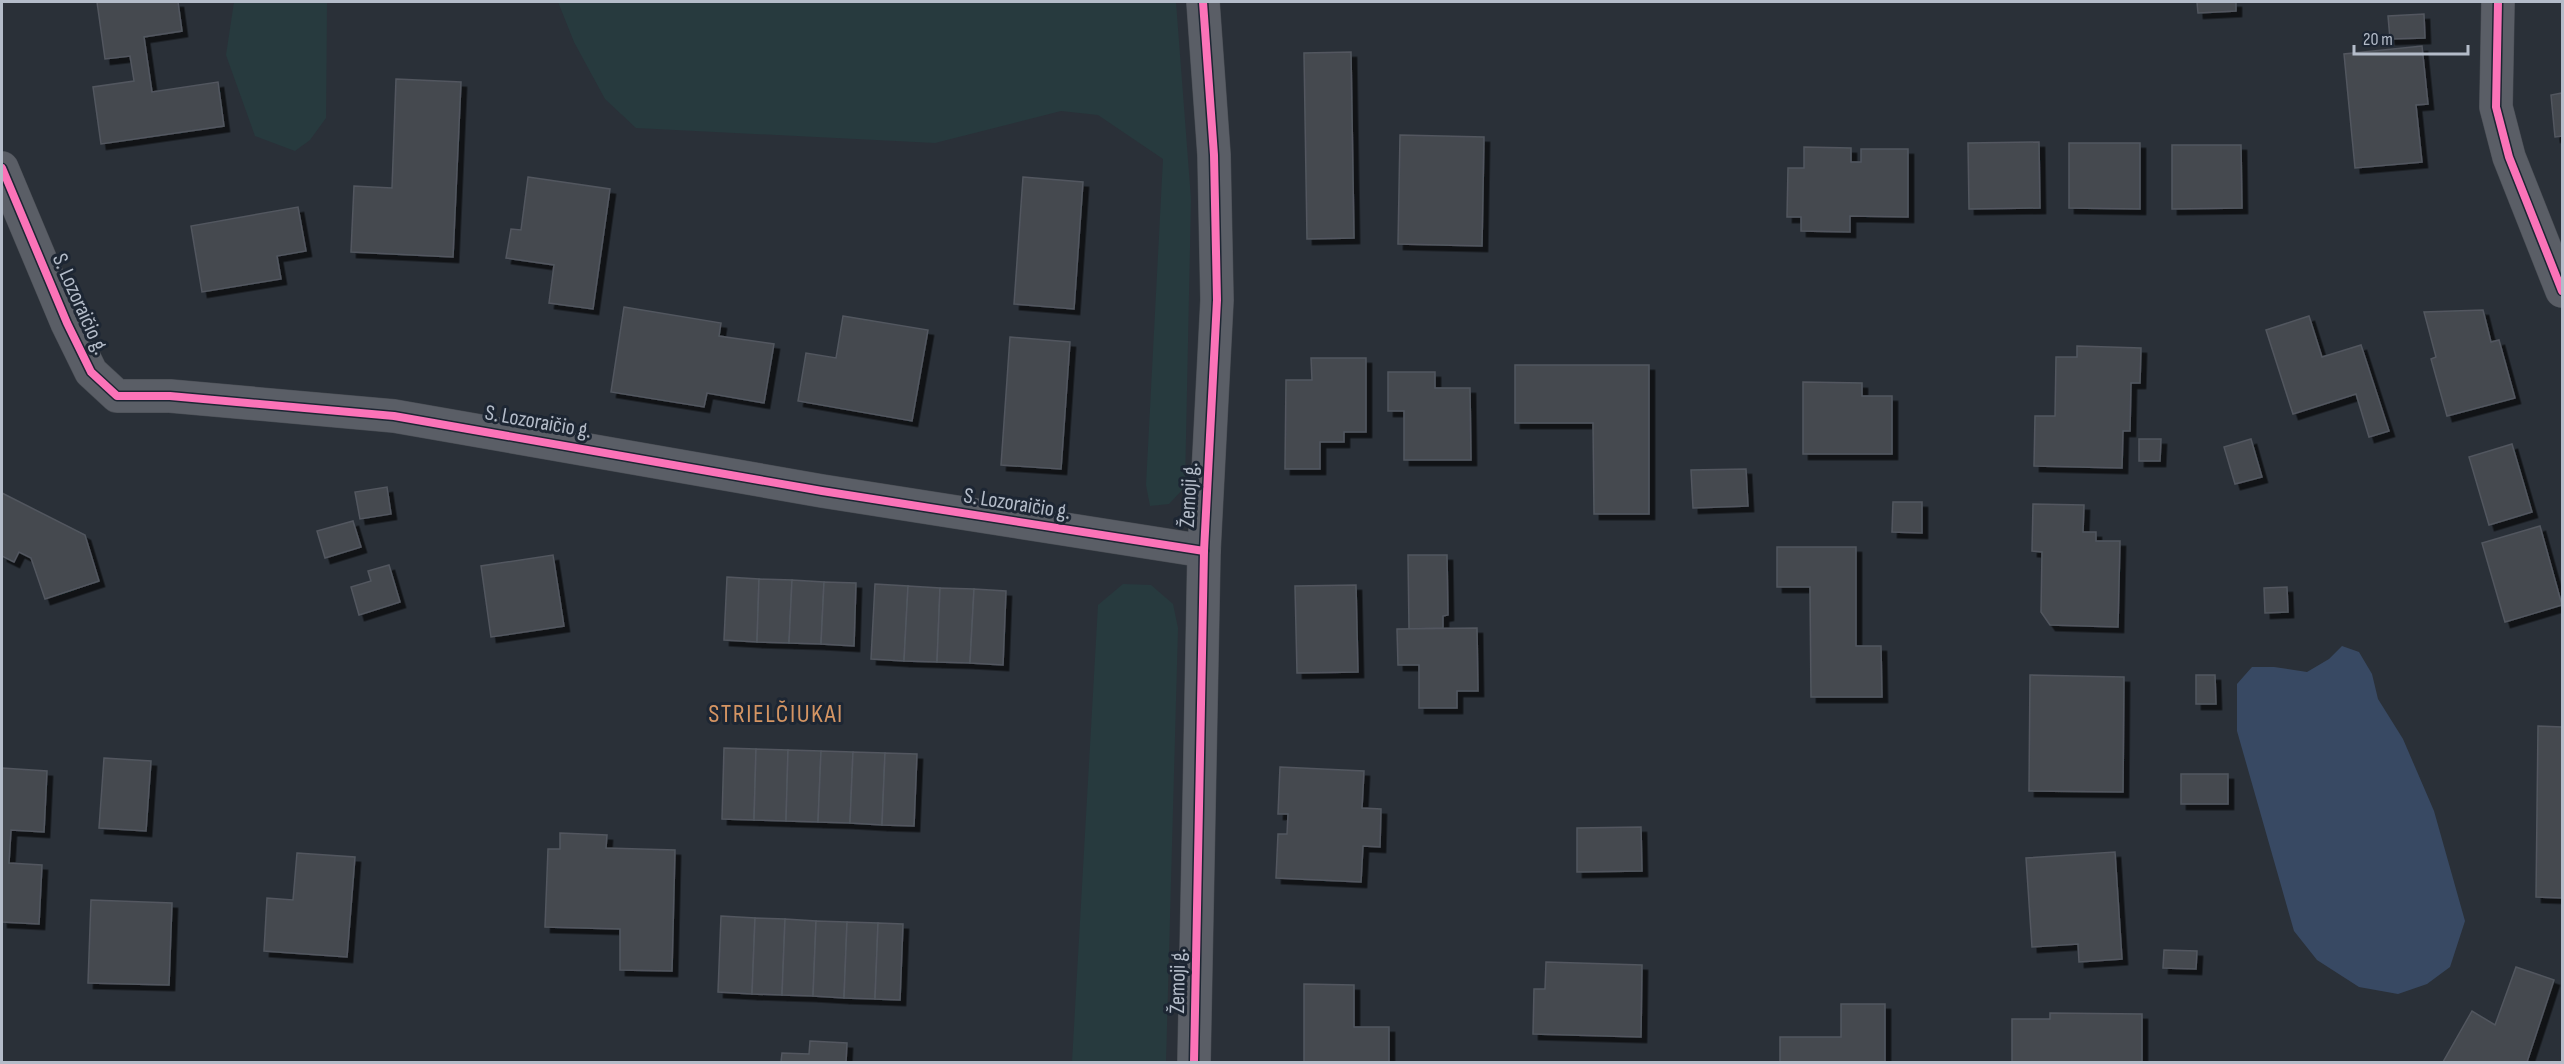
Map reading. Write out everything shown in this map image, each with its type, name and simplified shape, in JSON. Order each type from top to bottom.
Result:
[{"type":"street","name":"Žemoji g.","points":[[1194,1062],[1204,552],[1217,300],[1214,156],[1203,2]]},
{"type":"street","points":[[2498,2],[2496,107],[2509,157],[2562,291]]},
{"type":"street","name":"S. Lozoraičio g.","points":[[2,168],[67,324],[91,372],[117,396],[170,396],[394,416],[822,491],[1204,552]]},
{"type":"green space","points":[[234,2],[327,2],[326,118],[310,140],[295,151],[255,136],[226,55]]},
{"type":"green space","points":[[558,2],[1176,2],[1191,199],[1185,487],[1169,504],[1150,506],[1146,485],[1163,159],[1098,115],[1061,111],[935,143],[636,128],[605,99],[574,42]]},
{"type":"green space","points":[[1123,584],[1151,585],[1173,604],[1178,628],[1166,1062],[1072,1062],[1098,605]]},
{"type":"water","points":[[2342,646],[2359,652],[2372,674],[2378,699],[2403,739],[2434,811],[2465,921],[2450,967],[2427,984],[2398,994],[2359,987],[2317,960],[2294,931],[2237,731],[2237,684],[2252,667],[2274,667],[2307,672],[2329,659]]},
{"type":"building","points":[[97,2],[178,2],[182,31],[144,37],[152,92],[218,82],[224,126],[101,144],[93,87],[134,81],[130,56],[105,59]]},
{"type":"building","points":[[2197,2],[2236,2],[2236,11],[2198,13]]},
{"type":"building","points":[[2424,14],[2425,38],[2390,39],[2388,16]]},
{"type":"building","points":[[2422,46],[2428,104],[2416,105],[2422,162],[2355,168],[2344,54]]},
{"type":"building","points":[[1351,52],[1354,238],[1307,239],[1304,53]]},
{"type":"building","points":[[396,79],[461,82],[453,257],[351,252],[354,186],[392,188]]},
{"type":"building","points":[[2562,93],[2562,136],[2555,137],[2551,95]]},
{"type":"building","points":[[1400,135],[1484,137],[1482,246],[1398,244]]},
{"type":"building","points":[[2039,142],[2040,208],[1969,209],[1968,143]]},
{"type":"building","points":[[2069,143],[2140,143],[2140,209],[2069,208]]},
{"type":"building","points":[[2172,145],[2241,145],[2242,208],[2172,209]]},
{"type":"building","points":[[1804,147],[1851,148],[1851,162],[1861,162],[1861,149],[1908,149],[1908,217],[1850,216],[1850,232],[1801,231],[1801,217],[1787,217],[1788,168],[1804,168]]},
{"type":"building","points":[[528,177],[610,189],[593,309],[549,303],[554,265],[506,258],[511,229],[521,230]]},
{"type":"building","points":[[1023,177],[1083,182],[1074,309],[1014,304]]},
{"type":"building","points":[[298,207],[306,251],[277,256],[281,279],[202,292],[191,226]]},
{"type":"building","points":[[624,307],[721,323],[719,336],[774,344],[764,403],[707,393],[704,407],[611,392]]},
{"type":"building","points":[[2483,310],[2491,342],[2499,340],[2515,398],[2447,416],[2431,359],[2436,357],[2424,312]]},
{"type":"building","points":[[843,316],[928,330],[912,421],[798,401],[806,353],[836,358]]},
{"type":"building","points":[[2309,316],[2322,357],[2361,345],[2389,431],[2369,437],[2356,394],[2293,414],[2266,330]]},
{"type":"building","points":[[1010,337],[1070,342],[1061,469],[1001,465]]},
{"type":"building","points":[[2077,346],[2141,348],[2140,383],[2131,383],[2130,431],[2123,431],[2122,468],[2034,466],[2035,416],[2055,416],[2056,357],[2077,357]]},
{"type":"building","points":[[1311,358],[1366,358],[1366,432],[1344,432],[1344,442],[1320,442],[1320,469],[1285,469],[1286,380],[1312,380]]},
{"type":"building","points":[[1515,365],[1649,365],[1649,514],[1594,514],[1593,423],[1515,423]]},
{"type":"building","points":[[1388,372],[1435,372],[1435,388],[1470,388],[1471,460],[1404,460],[1404,411],[1388,411]]},
{"type":"building","points":[[1803,382],[1862,383],[1862,396],[1892,396],[1892,454],[1803,454]]},
{"type":"building","points":[[2139,439],[2161,439],[2160,461],[2139,461]]},
{"type":"building","points":[[2251,439],[2262,477],[2235,484],[2224,447]]},
{"type":"building","points":[[2512,444],[2532,512],[2489,525],[2469,457]]},
{"type":"building","points":[[1746,469],[1748,506],[1693,508],[1691,470]]},
{"type":"building","points":[[387,487],[391,514],[360,519],[355,492]]},
{"type":"building","points":[[2,493],[85,535],[99,581],[45,599],[31,558],[19,552],[14,562],[2,556]]},
{"type":"building","points":[[1893,502],[1922,502],[1922,533],[1892,532]]},
{"type":"building","points":[[2033,504],[2084,505],[2083,532],[2096,532],[2096,541],[2120,541],[2118,627],[2050,625],[2041,612],[2042,552],[2032,551]]},
{"type":"building","points":[[353,521],[361,547],[325,558],[317,531]]},
{"type":"building","points":[[2540,526],[2562,605],[2505,622],[2482,543]]},
{"type":"building","points":[[1777,547],[1856,547],[1856,646],[1881,646],[1882,697],[1811,697],[1810,587],[1777,587]]},
{"type":"building","points":[[553,555],[564,626],[491,637],[481,566]]},
{"type":"building","points":[[1408,555],[1447,555],[1448,615],[1443,616],[1443,628],[1409,629]]},
{"type":"building","points":[[389,565],[400,602],[359,615],[351,587],[371,581],[368,571]]},
{"type":"building","points":[[727,577],[759,579],[757,642],[724,640]]},
{"type":"building","points":[[759,579],[792,580],[789,643],[757,642]]},
{"type":"building","points":[[792,580],[824,582],[821,644],[789,643]]},
{"type":"building","points":[[824,582],[856,583],[854,646],[821,644]]},
{"type":"building","points":[[875,584],[908,586],[904,661],[871,659]]},
{"type":"building","points":[[1356,585],[1358,672],[1297,673],[1295,586]]},
{"type":"building","points":[[908,586],[940,588],[937,662],[904,661]]},
{"type":"building","points":[[2287,587],[2288,612],[2265,613],[2264,588]]},
{"type":"building","points":[[940,588],[974,589],[970,663],[937,662]]},
{"type":"building","points":[[974,589],[1006,591],[1003,665],[970,663]]},
{"type":"building","points":[[1477,628],[1478,691],[1457,691],[1457,708],[1419,708],[1419,665],[1398,665],[1397,629]]},
{"type":"building","points":[[2030,675],[2124,677],[2123,792],[2029,791]]},
{"type":"building","points":[[2196,675],[2215,675],[2216,704],[2196,704]]},
{"type":"building","points":[[2538,726],[2562,727],[2562,898],[2536,897]]},
{"type":"building","points":[[724,748],[756,749],[754,820],[722,819]]},
{"type":"building","points":[[756,749],[788,750],[786,821],[754,820]]},
{"type":"building","points":[[788,750],[821,751],[818,822],[786,821]]},
{"type":"building","points":[[821,751],[853,752],[850,823],[818,822]]},
{"type":"building","points":[[853,752],[885,753],[882,825],[850,823]]},
{"type":"building","points":[[885,753],[917,754],[914,826],[882,825]]},
{"type":"building","points":[[104,758],[151,761],[146,831],[99,828]]},
{"type":"building","points":[[1280,767],[1364,771],[1362,808],[1381,809],[1380,847],[1363,846],[1361,882],[1276,878],[1278,834],[1287,834],[1288,814],[1278,814]]},
{"type":"building","points":[[2,768],[47,771],[44,832],[11,830],[9,863],[42,865],[39,924],[2,922]]},
{"type":"building","points":[[2181,774],[2228,774],[2228,804],[2181,804]]},
{"type":"building","points":[[1641,827],[1642,871],[1577,872],[1577,828]]},
{"type":"building","points":[[560,833],[607,835],[606,848],[675,850],[672,971],[620,970],[620,929],[545,927],[548,849],[560,849]]},
{"type":"building","points":[[2115,852],[2122,959],[2079,962],[2078,944],[2032,947],[2026,858]]},
{"type":"building","points":[[297,853],[355,857],[347,957],[264,951],[267,898],[293,900]]},
{"type":"building","points":[[91,900],[172,903],[169,985],[88,983]]},
{"type":"building","points":[[721,916],[755,918],[752,994],[718,992]]},
{"type":"building","points":[[755,918],[785,919],[782,995],[752,994]]},
{"type":"building","points":[[785,919],[816,921],[813,996],[782,995]]},
{"type":"building","points":[[816,921],[847,922],[844,998],[813,996]]},
{"type":"building","points":[[847,922],[878,923],[875,999],[844,998]]},
{"type":"building","points":[[878,923],[903,924],[900,1000],[875,999]]},
{"type":"building","points":[[2164,950],[2197,951],[2196,969],[2163,968]]},
{"type":"building","points":[[1546,962],[1642,965],[1641,1037],[1533,1034],[1534,989],[1545,989]]},
{"type":"building","points":[[2516,967],[2554,980],[2527,1062],[2443,1062],[2472,1011],[2495,1025]]},
{"type":"building","points":[[1304,984],[1354,985],[1354,1027],[1389,1027],[1389,1062],[1304,1062]]},
{"type":"building","points":[[1841,1004],[1885,1004],[1885,1062],[1780,1062],[1780,1037],[1841,1037]]},
{"type":"building","points":[[2050,1013],[2142,1014],[2142,1062],[2012,1062],[2012,1019],[2050,1019]]},
{"type":"building","points":[[810,1041],[847,1043],[846,1062],[781,1062],[782,1053],[809,1054]]},
{"type":"cycle path","points":[[1194,1062],[1204,551],[1217,300],[1214,155],[1203,2]]},
{"type":"cycle path","points":[[2498,2],[2496,107],[2509,157],[2562,291]]},
{"type":"cycle path","points":[[2,168],[67,323],[91,372],[117,396],[170,396],[394,416],[822,491],[1204,551]]},
{"type":"district","name":"STRIELČIUKAI","points":[[776,714]]}]
